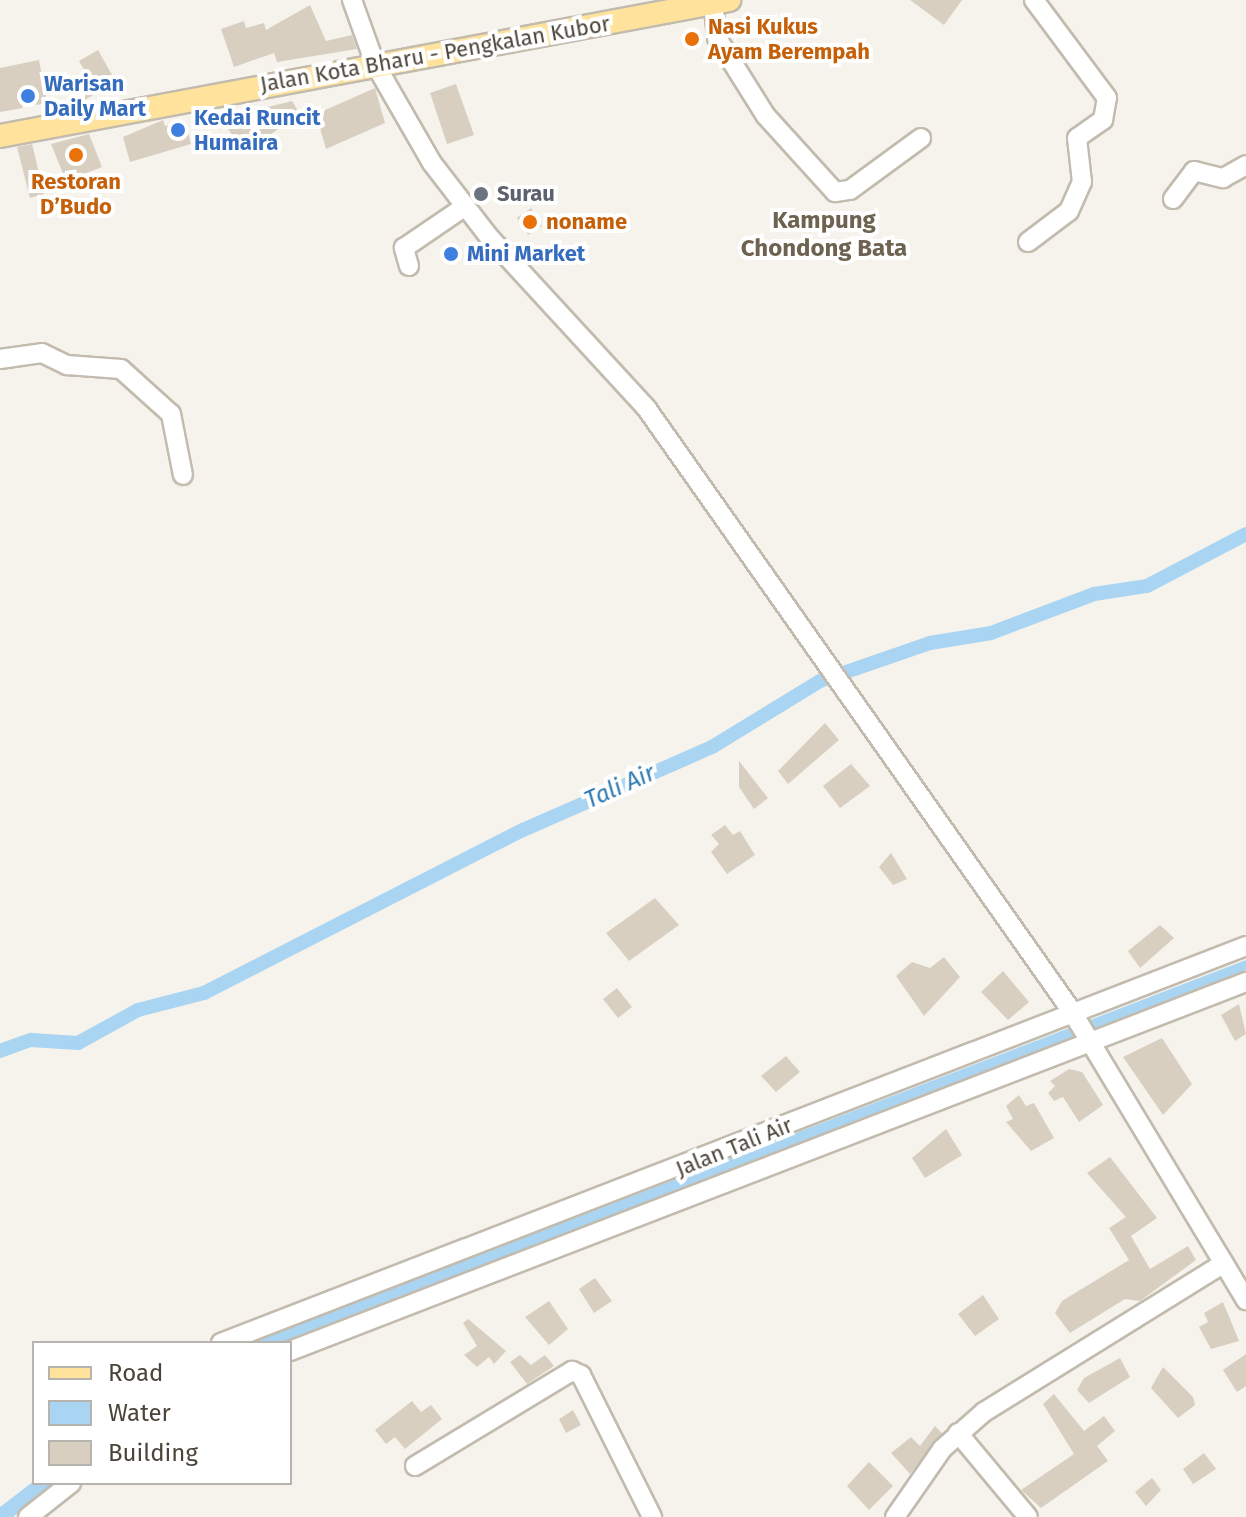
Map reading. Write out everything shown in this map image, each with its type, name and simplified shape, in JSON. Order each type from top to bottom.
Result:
[{"type":"main road","name":"Jalan Kota Bharu - Pengkalan Kubor","points":[[0,136],[721,1]]},
{"type":"street","points":[[352,0],[375,64],[464,207],[618,371],[1093,1042],[1246,1300]]},
{"type":"street","points":[[1028,242],[1069,211],[1082,182],[1077,138],[1103,120],[1107,98],[1034,0]]},
{"type":"street","points":[[721,1],[717,38],[766,116],[835,192],[850,190],[921,138]]},
{"type":"street","points":[[1173,199],[1194,171],[1223,178],[1246,165]]},
{"type":"street","points":[[409,266],[404,248],[464,207]]},
{"type":"street","points":[[0,359],[42,353],[67,365],[121,369],[171,414],[183,475]]},
{"type":"street","name":"Jalan Tali Air","points":[[226,1341],[571,1213],[1246,946]]},
{"type":"street","name":"Jalan Tali Air","points":[[292,1350],[1246,982]]},
{"type":"street","points":[[895,1517],[958,1433],[1224,1263]]},
{"type":"street","points":[[415,1466],[572,1371],[581,1375],[652,1517]]},
{"type":"street","points":[[958,1433],[1028,1517]]},
{"type":"street","points":[[28,1517],[68,1485]]},
{"type":"water","points":[[1246,960],[1246,970],[1174,1001],[430,1291],[290,1341],[255,1341]]},
{"type":"water","points":[[32,1483],[32,1485],[53,1485],[13,1517],[0,1517],[0,1507]]},
{"type":"building","points":[[910,0],[962,0],[944,25]]},
{"type":"building","points":[[310,5],[326,41],[352,35],[357,49],[277,62],[274,53],[234,67],[221,29],[244,21],[246,28],[264,23],[266,30]]},
{"type":"building","points":[[98,50],[116,82],[81,102],[69,83],[86,73],[79,61]]},
{"type":"building","points":[[39,60],[47,103],[36,105],[30,91],[19,94],[23,108],[0,112],[0,68]]},
{"type":"building","points":[[456,84],[474,135],[447,144],[430,93]]},
{"type":"building","points":[[375,88],[385,123],[326,149],[316,114]]},
{"type":"building","points":[[292,101],[300,114],[245,152],[228,129],[256,110]]},
{"type":"building","points":[[163,120],[165,126],[185,121],[191,144],[130,162],[123,137]]},
{"type":"building","name":"Restoran D’Budo","points":[[89,134],[102,167],[66,181],[51,144]]},
{"type":"building","points":[[32,144],[44,194],[30,198],[17,147]]},
{"type":"building","name":"noname","points":[[531,208],[542,226],[528,235],[517,218]]},
{"type":"building","points":[[825,723],[839,740],[788,784],[778,771]]},
{"type":"building","points":[[739,761],[768,798],[754,809],[739,787]]},
{"type":"building","points":[[851,764],[870,786],[840,808],[823,786]]},
{"type":"building","points":[[725,825],[733,835],[740,831],[755,855],[727,874],[711,852],[719,844],[711,835]]},
{"type":"building","points":[[891,853],[907,879],[893,885],[879,867]]},
{"type":"building","points":[[655,898],[679,925],[629,961],[606,933]]},
{"type":"building","points":[[1160,925],[1174,938],[1140,968],[1128,951]]},
{"type":"building","points":[[944,957],[960,977],[924,1016],[896,976],[912,962],[930,968]]},
{"type":"building","points":[[1003,971],[1029,1002],[1008,1020],[981,992]]},
{"type":"building","points":[[617,988],[632,1007],[618,1018],[603,999]]},
{"type":"building","points":[[1239,1004],[1246,1034],[1235,1041],[1221,1015]]},
{"type":"building","points":[[1162,1038],[1192,1084],[1163,1115],[1123,1057]]},
{"type":"building","points":[[786,1056],[800,1072],[776,1092],[761,1076]]},
{"type":"building","points":[[1069,1069],[1082,1072],[1103,1105],[1079,1122],[1063,1097],[1054,1101],[1048,1093],[1055,1086],[1050,1081]]},
{"type":"building","points":[[1019,1095],[1026,1106],[1034,1103],[1054,1138],[1031,1151],[1006,1122],[1013,1119],[1006,1106]]},
{"type":"building","points":[[946,1129],[962,1155],[925,1178],[912,1158]]},
{"type":"building","points":[[1110,1157],[1157,1218],[1131,1236],[1150,1269],[1188,1246],[1196,1260],[1140,1301],[1125,1299],[1070,1333],[1055,1313],[1062,1301],[1129,1260],[1109,1228],[1126,1217],[1087,1173]]},
{"type":"building","points":[[595,1278],[612,1301],[594,1313],[579,1289]]},
{"type":"building","points":[[983,1295],[999,1319],[975,1336],[958,1314]]},
{"type":"building","points":[[549,1301],[568,1329],[549,1345],[525,1317]]},
{"type":"building","points":[[1223,1302],[1239,1341],[1211,1349],[1199,1327],[1208,1322],[1204,1313]]},
{"type":"building","points":[[468,1319],[506,1351],[494,1364],[489,1357],[477,1367],[464,1355],[477,1346],[463,1323]]},
{"type":"building","points":[[1246,1354],[1246,1386],[1237,1392],[1223,1370]]},
{"type":"building","points":[[520,1355],[531,1365],[545,1355],[554,1366],[527,1384],[510,1362]]},
{"type":"building","points":[[1120,1358],[1130,1377],[1089,1403],[1077,1390],[1084,1378]]},
{"type":"building","points":[[1163,1367],[1193,1397],[1195,1405],[1178,1418],[1151,1388]]},
{"type":"building","points":[[1054,1394],[1084,1431],[1104,1416],[1115,1431],[1097,1446],[1108,1461],[1041,1508],[1021,1490],[1074,1454],[1043,1404]]},
{"type":"building","points":[[412,1401],[421,1412],[431,1405],[442,1419],[405,1449],[395,1437],[386,1444],[375,1430]]},
{"type":"building","points":[[573,1410],[581,1425],[566,1433],[559,1419]]},
{"type":"building","points":[[935,1426],[942,1433],[910,1474],[891,1453],[911,1437],[920,1446]]},
{"type":"building","points":[[1204,1453],[1216,1469],[1193,1484],[1183,1469]]},
{"type":"building","points":[[869,1462],[893,1486],[869,1510],[847,1486]]},
{"type":"building","points":[[1152,1478],[1161,1490],[1146,1506],[1135,1492]]},
{"type":"waterway","name":"Tali Air","points":[[0,1051],[31,1040],[78,1043],[138,1010],[204,993],[523,830],[712,747],[820,681],[930,643],[991,633],[1094,594],[1147,586],[1246,534]]},
{"type":"place","name":"Nasi Kukus Ayam Berempah","points":[[692,39]]},
{"type":"place","name":"Warisan Daily Mart","points":[[28,96]]},
{"type":"place","name":"Kedai Runcit Humaira","points":[[178,130]]},
{"type":"place","name":"Restoran D’Budo","points":[[76,155]]},
{"type":"place","name":"Surau","points":[[481,194]]},
{"type":"place","name":"noname","points":[[530,222]]},
{"type":"place","name":"Mini Market","points":[[451,254]]},
{"type":"district","name":"Kampung Chondong Bata","points":[[824,235]]}]
